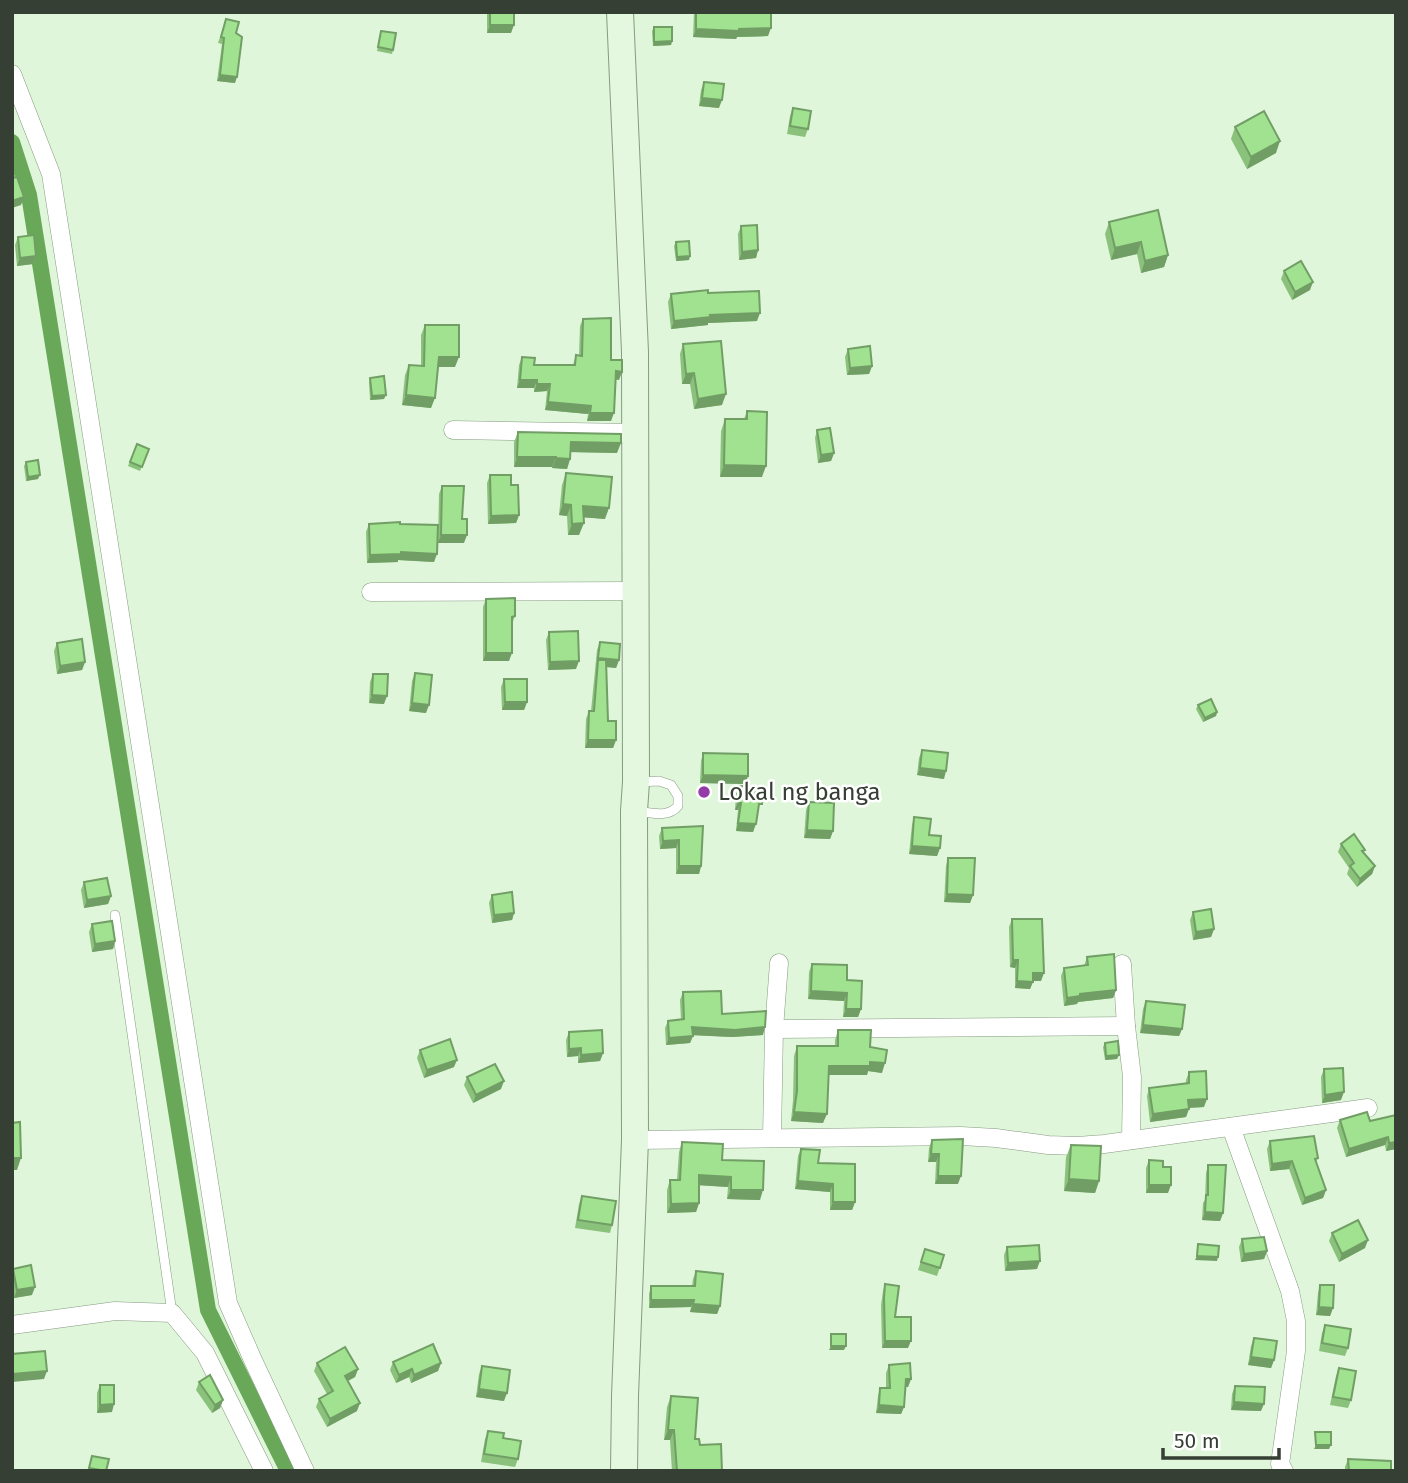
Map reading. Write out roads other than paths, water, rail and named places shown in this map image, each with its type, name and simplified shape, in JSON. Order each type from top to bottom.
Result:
[{"type":"main road","points":[[620,12],[634,291],[636,433],[635,1140],[624,1471]]},
{"type":"street","points":[[12,74],[51,174],[228,1303],[305,1471]]},
{"type":"street","points":[[453,430],[636,433]]},
{"type":"street","points":[[371,592],[635,591]]},
{"type":"street","points":[[772,1138],[774,1029],[779,963]]},
{"type":"street","points":[[1122,964],[1132,1077],[1131,1140]]},
{"type":"street","points":[[774,1029],[1126,1026]]},
{"type":"street","points":[[635,1140],[961,1136],[1077,1146],[1368,1108]]},
{"type":"street","points":[[1231,1126],[1290,1292],[1296,1321],[1293,1380],[1280,1465],[1284,1471]]},
{"type":"street","points":[[12,1325],[115,1311],[172,1312],[205,1353],[264,1471]]},
{"type":"lane","points":[[634,811],[667,814],[678,806],[678,796],[671,785],[659,780],[636,782]]},
{"type":"lane","points":[[115,915],[172,1312]]},
{"type":"waterway","points":[[12,142],[29,195],[208,1310],[288,1471]]},
{"type":"place","name":"Lokal ng banga","points":[[704,792]]}]
